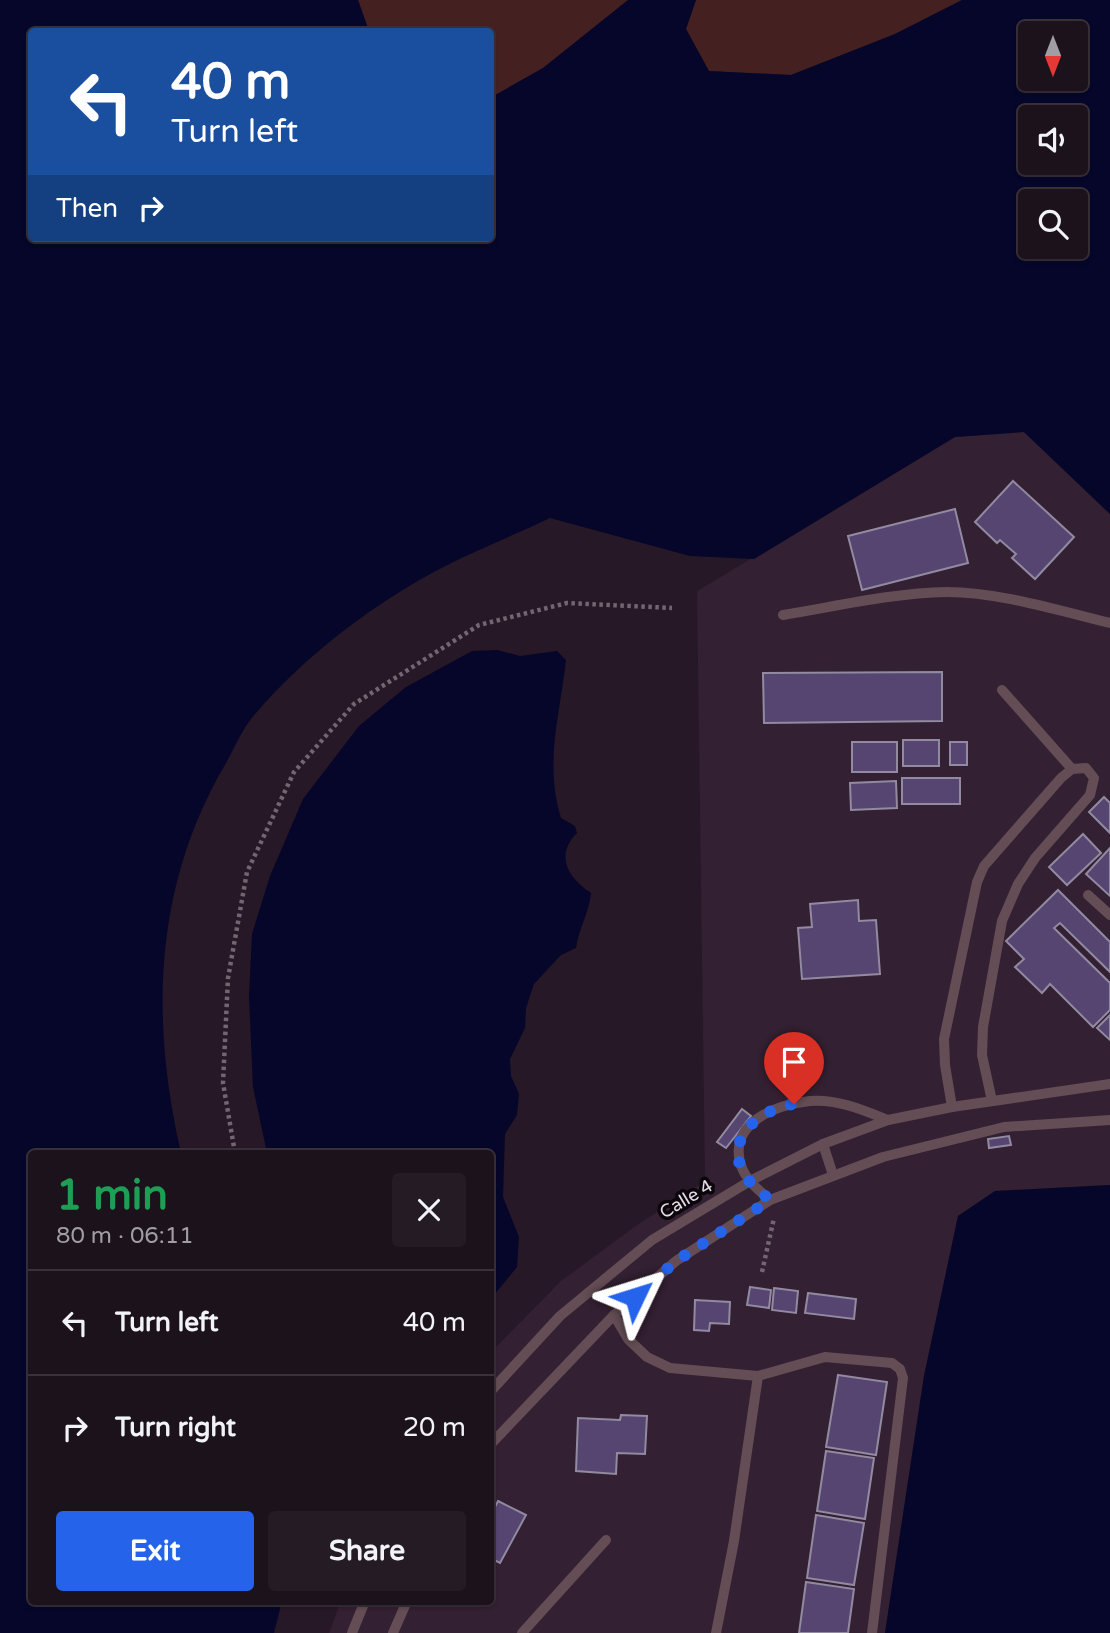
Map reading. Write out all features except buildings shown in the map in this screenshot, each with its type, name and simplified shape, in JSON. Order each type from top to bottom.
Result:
[{"type":"lane","points":[[783,615],[903,594],[950,592],[990,596],[1110,624]]},
{"type":"lane","points":[[1002,690],[1072,769]]},
{"type":"lane","points":[[951,1107],[944,1039],[977,882],[984,866],[1061,778],[1072,769],[1086,768],[1091,772],[1094,786],[1090,795],[1035,858],[1018,884],[1002,920],[982,1027],[982,1055],[992,1101]]},
{"type":"lane","points":[[1088,895],[1110,915]]},
{"type":"lane","name":"Calle 4","points":[[494,1388],[560,1316],[652,1240],[750,1181],[823,1144],[888,1120],[951,1107],[1110,1084]]},
{"type":"lane","points":[[775,1198],[750,1181],[742,1170],[739,1146],[755,1118],[776,1107],[812,1101],[851,1105],[888,1120]]},
{"type":"lane","points":[[494,1441],[614,1315],[676,1261],[775,1198],[883,1157],[1004,1128],[1110,1120]]},
{"type":"lane","points":[[823,1144],[833,1175]]},
{"type":"lane","points":[[614,1315],[628,1339],[647,1357],[670,1368],[758,1376],[825,1357],[892,1363],[900,1369],[903,1378],[873,1633]]},
{"type":"lane","points":[[716,1633],[734,1541],[758,1376]]},
{"type":"lane","points":[[522,1633],[606,1540]]},
{"type":"lane","points":[[352,1633],[363,1605]]},
{"type":"lane","points":[[393,1633],[405,1605]]},
{"type":"path","points":[[234,1150],[223,1083],[228,978],[247,872],[295,772],[354,704],[479,625],[566,603],[672,608]]},
{"type":"path","points":[[762,1272],[775,1198]]},
{"type":"shaded area","points":[[358,0],[628,0],[543,68],[494,96],[494,28],[368,28]]},
{"type":"shaded area","points":[[696,0],[962,0],[895,34],[791,75],[709,71],[686,29]]},
{"type":"shaded area","points":[[1024,432],[1110,514],[1110,1185],[995,1191],[958,1216],[924,1376],[885,1633],[329,1633],[340,1605],[494,1605],[494,1349],[561,1281],[637,1225],[705,1181],[697,591],[955,437]]},
{"type":"water","points":[[0,0],[358,0],[368,28],[28,28],[28,242],[494,242],[494,96],[543,68],[628,0],[696,0],[686,29],[709,71],[791,75],[895,34],[962,0],[1110,0],[1110,514],[1024,432],[955,437],[754,559],[690,556],[550,518],[411,585],[328,643],[290,677],[247,724],[202,809],[184,856],[172,904],[165,953],[165,1052],[180,1150],[28,1150],[28,1605],[281,1605],[274,1633],[0,1633]]},
{"type":"water","points":[[497,650],[520,656],[557,651],[566,660],[555,739],[556,797],[561,818],[575,826],[577,833],[567,849],[567,865],[576,880],[591,893],[576,948],[561,955],[534,984],[526,1008],[525,1028],[510,1059],[511,1076],[519,1094],[517,1115],[505,1134],[503,1197],[519,1237],[517,1267],[494,1295],[494,1150],[266,1150],[253,1087],[249,996],[252,934],[270,876],[303,799],[359,726],[406,687],[472,651]]},
{"type":"water","points":[[1110,1185],[1110,1633],[885,1633],[924,1376],[958,1216],[995,1191]]},
{"type":"route","points":[[635,1297],[676,1261],[770,1200],[742,1170],[738,1156],[739,1146],[755,1118],[776,1107],[794,1104]]}]
